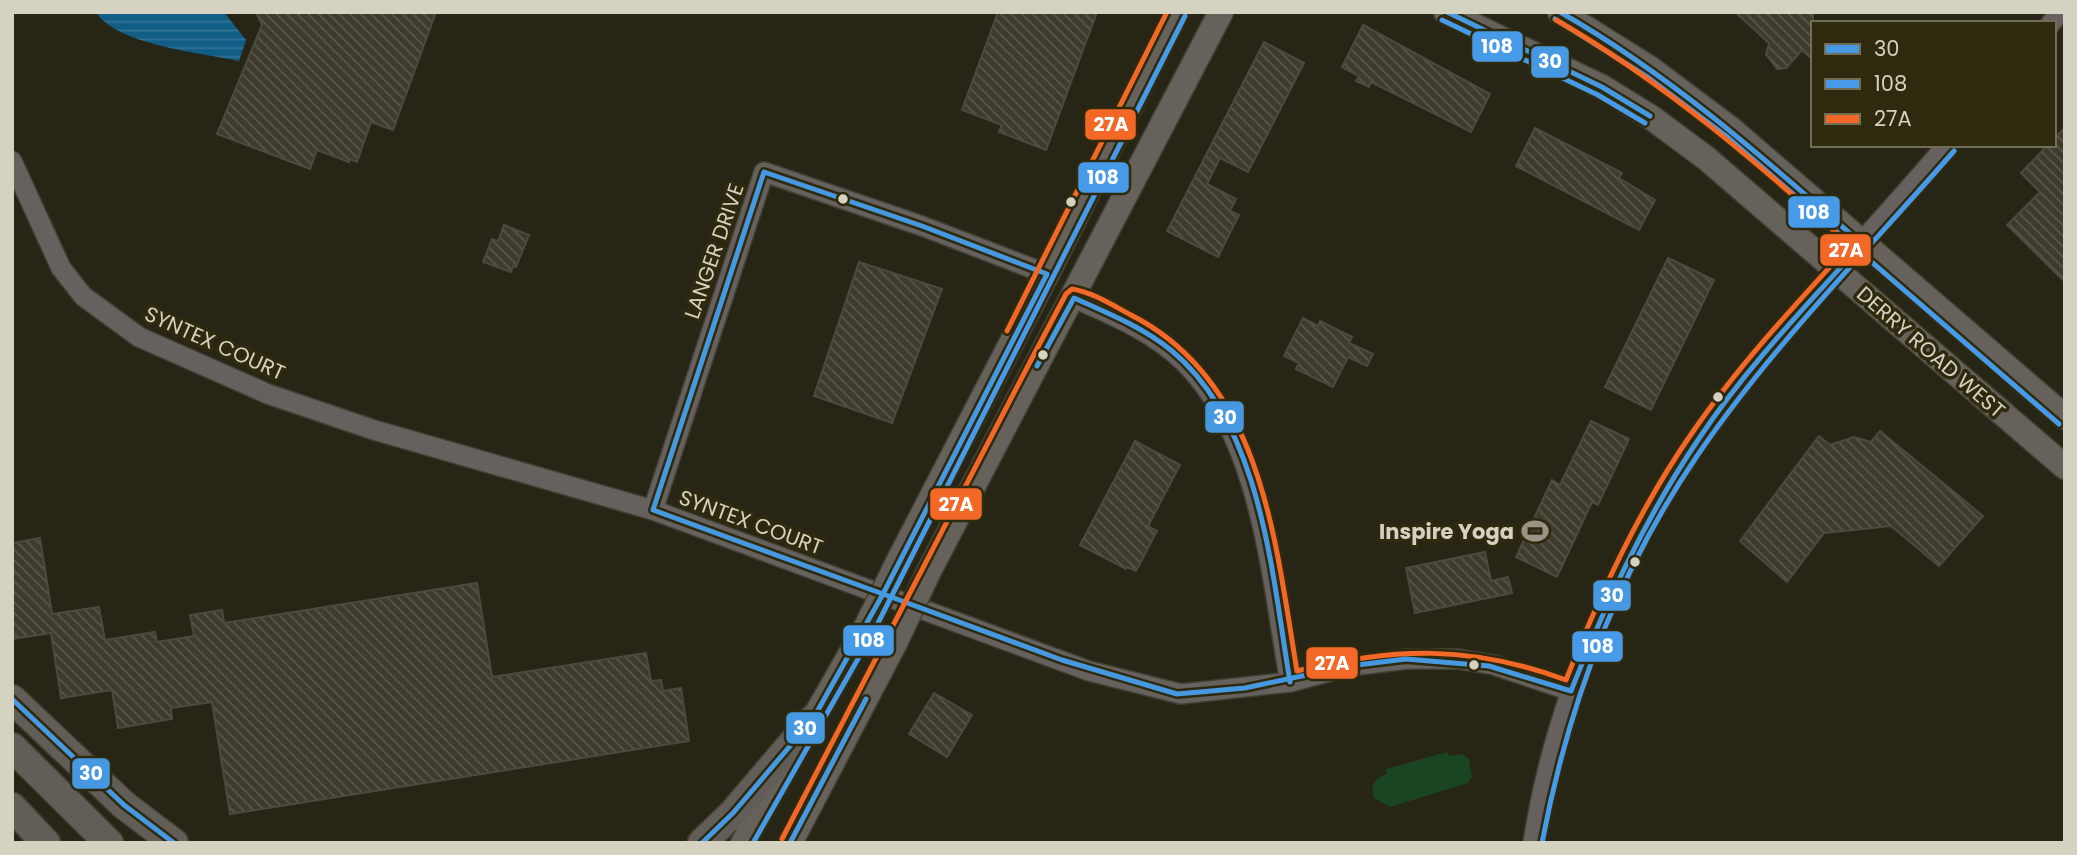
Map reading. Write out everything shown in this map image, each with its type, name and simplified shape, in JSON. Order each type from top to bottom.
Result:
[{"type":"highway","points":[[12,699],[124,806],[174,843]]},
{"type":"highway","points":[[702,843],[733,813],[813,719]]},
{"type":"highway","points":[[12,747],[109,843]]},
{"type":"highway","points":[[68,802],[116,843]]},
{"type":"highway","points":[[12,807],[46,843]]},
{"type":"main road","points":[[743,843],[867,625],[1047,274],[1177,12]]},
{"type":"main road","points":[[790,843],[1221,12]]},
{"type":"main road","name":"DERRY ROAD WEST","points":[[1446,12],[1602,87],[1652,118],[1706,158],[2065,467]]},
{"type":"main road","name":"DERRY ROAD WEST","points":[[1560,12],[1651,69],[1731,129],[2065,417]]},
{"type":"street","points":[[1533,843],[1548,770],[1571,691],[1596,627],[1647,523],[1694,446],[1723,405],[1945,147]]},
{"type":"street","name":"SYNTEX COURT","points":[[12,161],[61,268],[83,296],[139,337],[268,394],[374,430],[653,510],[1089,671],[1181,694],[1290,682],[1361,664],[1408,659],[1458,659],[1520,672],[1571,691]]},
{"type":"street","name":"LANGER DRIVE","points":[[653,510],[764,172],[922,226],[1047,274]]},
{"type":"street","points":[[1074,298],[1127,322],[1164,346],[1184,362],[1216,404],[1235,440],[1256,501],[1290,682]]},
{"type":"green space","points":[[1447,752],[1449,756],[1462,754],[1469,759],[1472,777],[1468,783],[1390,807],[1374,798],[1374,783],[1387,774],[1386,769]]},
{"type":"water","points":[[96,12],[224,12],[246,40],[239,61],[183,51],[122,32],[106,23]]},
{"type":"building","points":[[256,12],[436,12],[393,130],[371,122],[357,162],[350,159],[349,162],[317,150],[310,169],[217,134],[262,25]]},
{"type":"building","points":[[998,12],[1097,12],[1046,150],[999,132],[1002,125],[962,110]]},
{"type":"building","points":[[1735,12],[1813,12],[1811,58],[1802,50],[1786,68],[1777,69],[1766,54],[1769,43]]},
{"type":"building","points":[[1363,25],[1490,94],[1471,132],[1371,82],[1369,87],[1356,81],[1359,76],[1342,67]]},
{"type":"building","points":[[1264,42],[1304,63],[1248,172],[1220,158],[1207,184],[1236,199],[1230,211],[1239,215],[1218,257],[1167,231]]},
{"type":"building","points":[[1535,128],[1622,173],[1619,178],[1655,200],[1639,230],[1516,166]]},
{"type":"building","points":[[2065,128],[2065,282],[2007,225],[2040,192],[2021,173],[2046,147],[2056,147],[2056,136]]},
{"type":"building","points":[[504,225],[529,235],[516,267],[513,266],[511,272],[483,262],[492,239],[498,241]]},
{"type":"building","points":[[1668,258],[1714,280],[1651,410],[1605,387]]},
{"type":"building","points":[[859,262],[942,289],[892,423],[814,396]]},
{"type":"building","points":[[1303,318],[1318,326],[1320,321],[1352,337],[1349,343],[1373,354],[1367,366],[1348,357],[1333,387],[1296,369],[1299,363],[1284,356]]},
{"type":"building","points":[[1591,421],[1629,439],[1598,505],[1592,502],[1557,577],[1516,557],[1552,480],[1560,485]]},
{"type":"building","points":[[1880,431],[1983,516],[1939,566],[1891,526],[1824,533],[1787,582],[1740,541],[1819,436],[1830,445],[1854,437],[1871,442]]},
{"type":"building","points":[[1135,441],[1180,465],[1148,526],[1157,531],[1136,571],[1127,567],[1126,569],[1080,545]]},
{"type":"building","points":[[40,538],[52,614],[99,607],[105,640],[155,632],[157,642],[194,636],[190,615],[222,610],[224,623],[477,583],[492,677],[646,653],[651,681],[661,680],[663,691],[681,688],[689,741],[230,814],[212,702],[171,708],[172,719],[118,728],[112,690],[61,698],[51,633],[12,639],[12,543]]},
{"type":"building","points":[[1485,552],[1491,581],[1508,577],[1512,593],[1415,613],[1406,568]]},
{"type":"building","points":[[934,693],[972,715],[947,757],[909,734]]},
{"type":"transit line","name":"27A","points":[[1007,331],[1167,12]]},
{"type":"transit line","name":"30","points":[[1447,12],[1602,87],[1650,116]]},
{"type":"transit line","name":"30","points":[[883,594],[1062,660],[1177,694],[1245,688],[1349,666],[1406,659],[1489,666],[1571,691],[1598,626],[1644,530],[1698,440],[1756,363],[1862,244],[1717,120],[1641,63],[1560,12]]},
{"type":"transit line","name":"108","points":[[753,843],[875,629],[1185,16]]},
{"type":"transit line","name":"108","points":[[1555,19],[1646,76],[1726,136],[2059,424]]},
{"type":"transit line","name":"108","points":[[1442,20],[1598,95],[1645,123]]},
{"type":"transit line","name":"27A","points":[[782,839],[1030,362],[1066,294],[1072,289],[1087,293],[1131,315],[1175,344],[1210,381],[1236,423],[1255,469],[1270,519],[1297,671],[1367,657],[1433,653],[1498,660],[1566,680],[1622,553],[1673,462],[1710,408],[1748,360],[1850,245],[1744,154],[1672,97],[1596,44],[1556,20]]},
{"type":"transit line","name":"108","points":[[1542,843],[1566,741],[1600,641],[1620,593],[1669,500],[1726,415],[1788,338],[1954,151]]},
{"type":"transit line","name":"30","points":[[764,172],[922,226],[1047,274],[883,594],[653,510],[764,172]]},
{"type":"transit line","name":"30","points":[[1037,366],[1074,298],[1150,335],[1172,351],[1202,382],[1226,419],[1244,460],[1258,504],[1277,596],[1290,682]]},
{"type":"transit line","name":"30","points":[[702,843],[733,813],[813,719],[883,594]]},
{"type":"transit line","name":"30","points":[[12,699],[124,805],[174,843]]},
{"type":"transit line","name":"30","points":[[790,843],[866,699]]},
{"type":"place","name":"Inspire Yoga","points":[[1535,531]]}]
